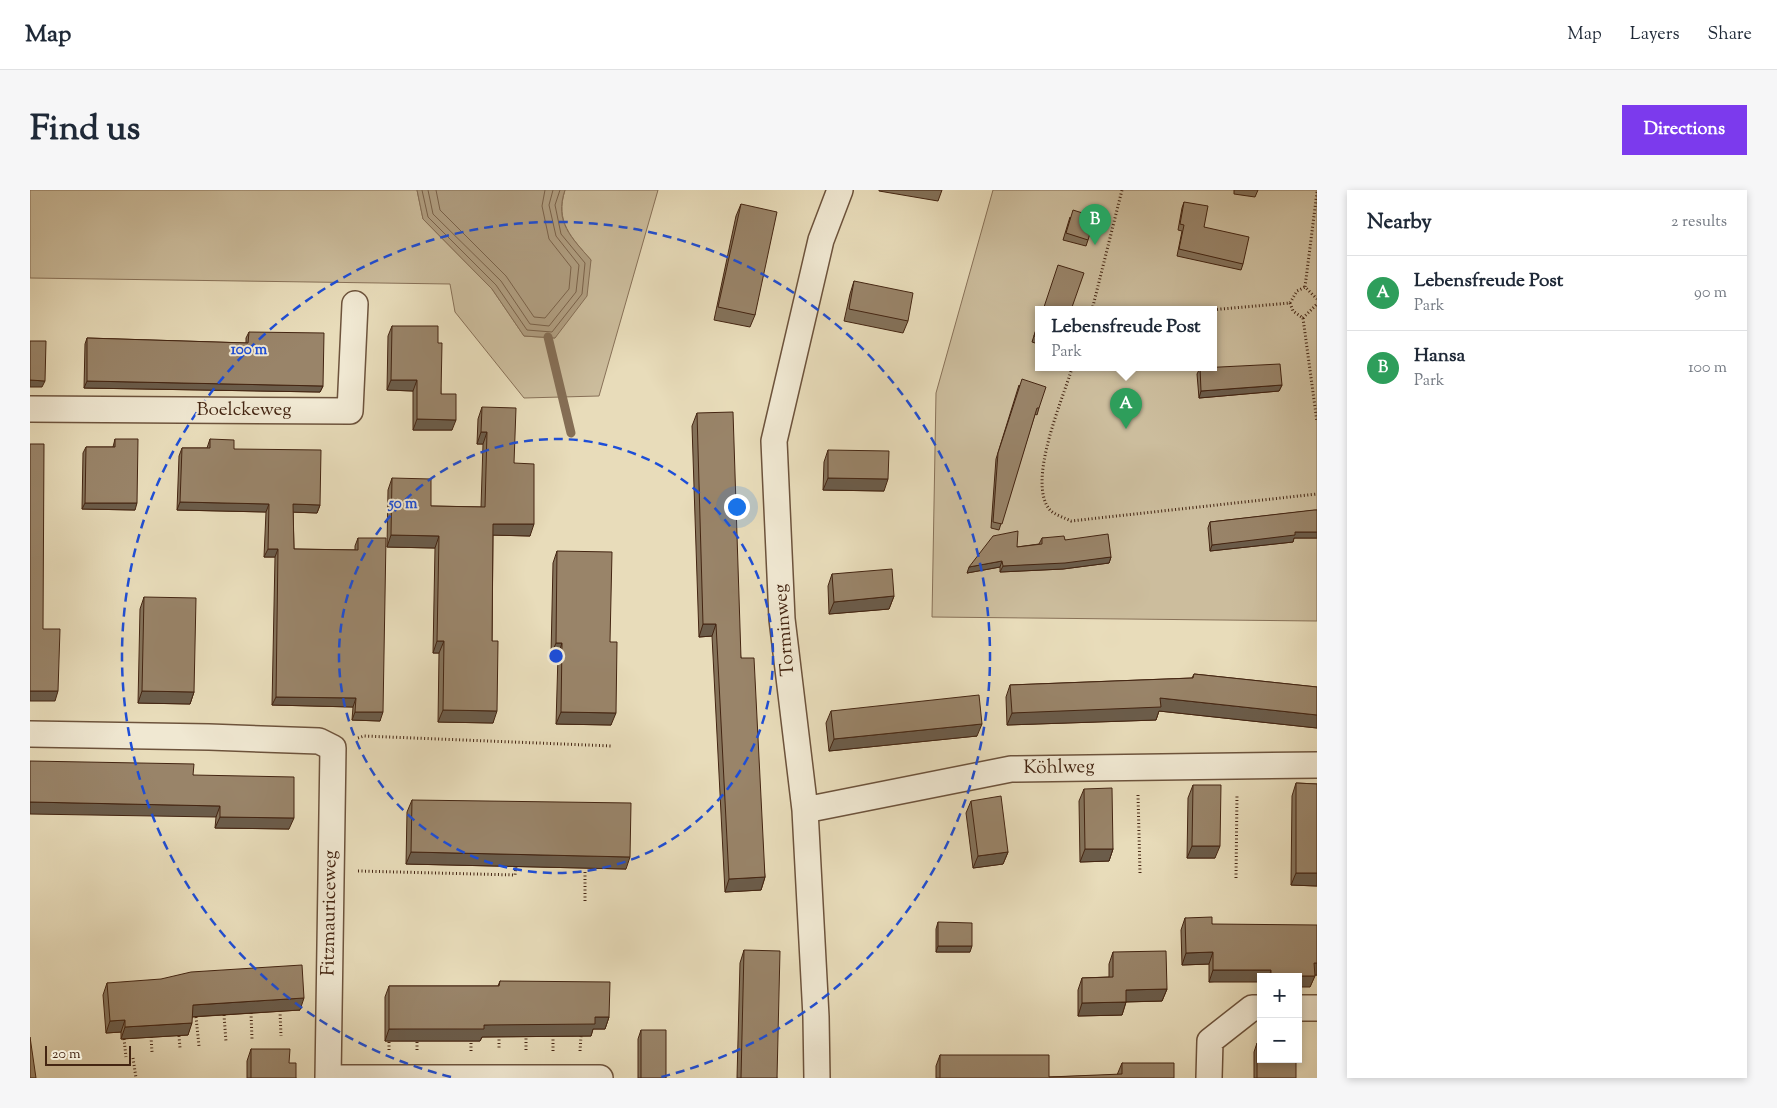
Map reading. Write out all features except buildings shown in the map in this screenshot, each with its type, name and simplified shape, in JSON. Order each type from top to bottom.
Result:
[{"type":"street","name":"Torminweg","points":[[816,1078],[816,1017],[805,810],[782,619],[774,440],[821,240],[840,190]]},
{"type":"street","name":"Boelckeweg","points":[[30,409],[350,411],[355,304]]},
{"type":"street","points":[[30,734],[319,741],[333,748]]},
{"type":"street","name":"Fitzmauriceweg","points":[[333,748],[328,1078],[600,1078]]},
{"type":"street","name":"Köhlweg","points":[[805,810],[1011,769],[1317,765]]},
{"type":"street","points":[[1209,1078],[1210,1041],[1252,1008],[1257,1008]]},
{"type":"street","points":[[1302,1008],[1317,1008]]},
{"type":"path","points":[[1093,306],[1122,190]]},
{"type":"path","points":[[1305,287],[1317,192]]},
{"type":"path","points":[[1305,287],[1317,298]]},
{"type":"path","points":[[1290,303],[1297,291],[1305,287]]},
{"type":"path","points":[[1217,309],[1290,303]]},
{"type":"path","points":[[1290,303],[1293,311],[1302,318],[1317,422]]},
{"type":"path","points":[[1302,318],[1317,304]]},
{"type":"path","points":[[1071,371],[1043,467],[1044,496],[1051,510],[1071,521],[1317,494]]},
{"type":"path","points":[[333,748],[364,736],[612,746]]},
{"type":"path","points":[[1236,878],[1237,766]]},
{"type":"path","points":[[1138,767],[1140,874]]},
{"type":"path","points":[[449,865],[449,874]]},
{"type":"path","points":[[331,870],[515,875],[516,866]]},
{"type":"path","points":[[585,871],[585,901]]},
{"type":"path","points":[[280,1011],[281,1036]]},
{"type":"path","points":[[251,1013],[252,1039]]},
{"type":"path","points":[[224,1015],[226,1042]]},
{"type":"path","points":[[196,1017],[199,1046]]},
{"type":"path","points":[[179,1036],[180,1048]]},
{"type":"path","points":[[151,1037],[152,1052]]},
{"type":"path","points":[[124,1039],[126,1057]]},
{"type":"path","points":[[132,1058],[136,1078]]},
{"type":"shaded area","points":[[30,190],[417,190],[423,219],[492,289],[524,336],[555,338],[591,260],[571,236],[564,220],[562,201],[565,190],[658,190],[599,396],[524,398],[455,312],[450,284],[30,278]]},
{"type":"shaded area","points":[[993,190],[1317,190],[1317,621],[932,617],[936,393]]},
{"type":"water","points":[[417,190],[565,190],[562,201],[563,220],[571,236],[591,260],[587,296],[555,338],[524,336],[492,289],[423,219]]},
{"type":"waterway","points":[[548,337],[571,433]]},
{"type":"place","name":"Hansa","points":[[1095,245]]},
{"type":"place","name":"Lebensfreude Post","points":[[1126,429]]}]
